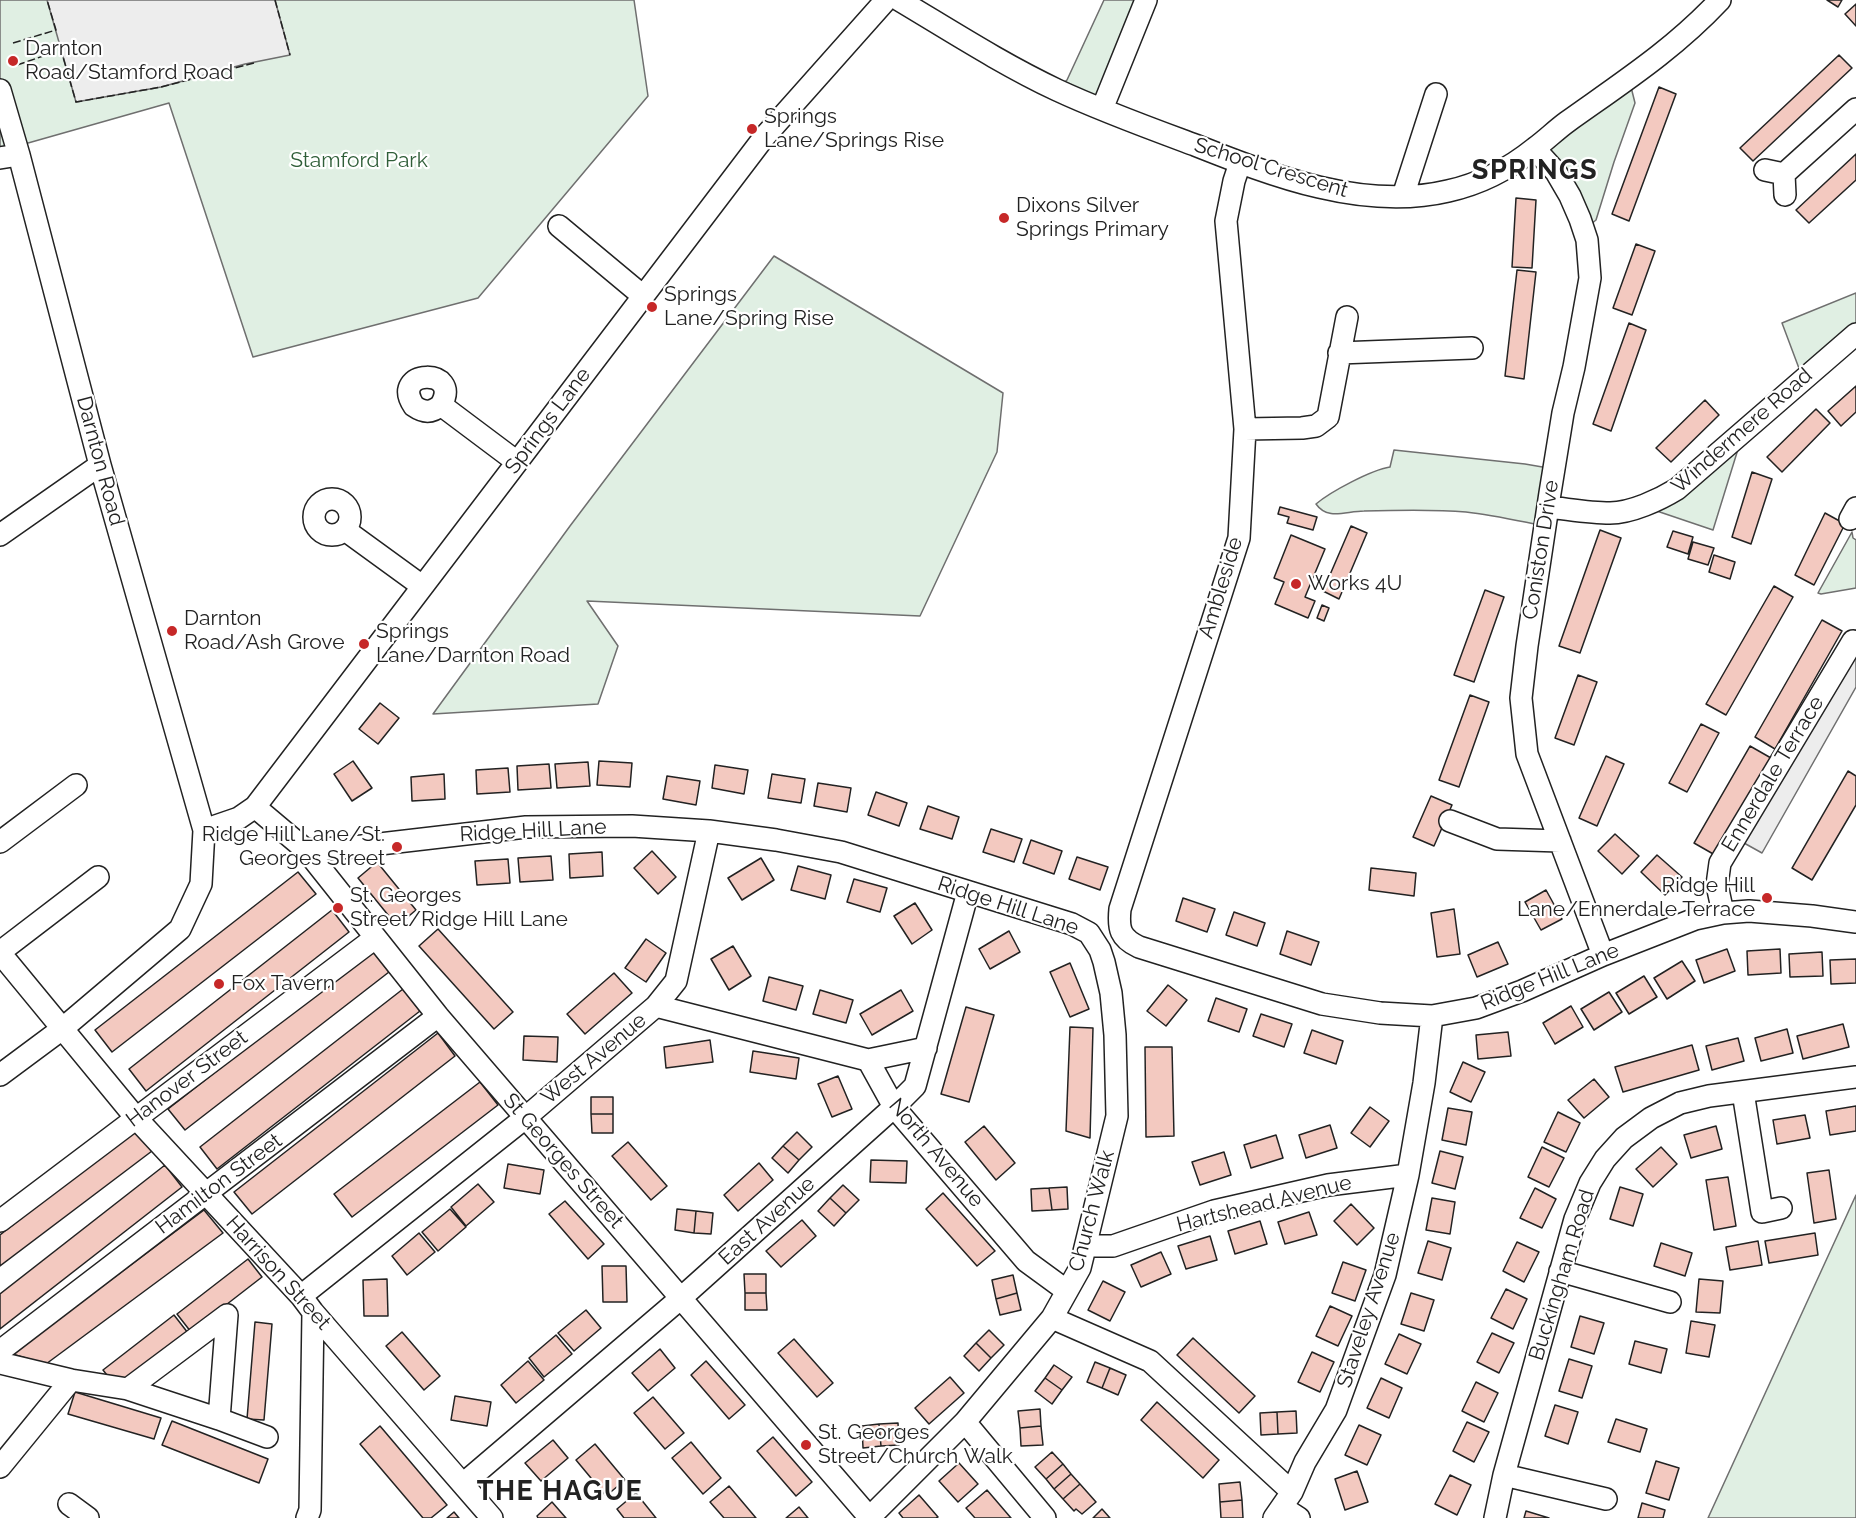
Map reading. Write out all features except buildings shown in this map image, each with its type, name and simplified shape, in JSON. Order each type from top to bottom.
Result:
[{"type":"street","name":"Springs Lane","points":[[204,830],[239,818],[255,807],[765,136],[886,0]]},
{"type":"street","name":"School Crescent","points":[[899,0],[1009,65],[1102,109],[1240,163],[1347,193],[1378,197],[1446,192],[1478,183],[1504,169],[1535,149],[1565,123],[1669,49],[1720,0]]},
{"type":"street","points":[[1102,109],[1146,0]]},
{"type":"street","name":"Darnton Road","points":[[0,90],[10,157],[204,830]]},
{"type":"street","points":[[1403,196],[1436,94]]},
{"type":"street","points":[[1778,180],[1856,109]]},
{"type":"street","name":"Coniston Drive","points":[[1535,149],[1556,172],[1580,219],[1587,240],[1590,278],[1563,413],[1521,698],[1527,754],[1603,955]]},
{"type":"street","name":"Ambleside","points":[[1120,930],[1120,909],[1239,538],[1245,429],[1226,221],[1240,163]]},
{"type":"street","points":[[559,226],[643,296]]},
{"type":"street","points":[[1245,429],[1316,426],[1328,417],[1347,317]]},
{"type":"street","name":"Windermere Road","points":[[1548,507],[1612,513],[1642,506],[1664,497],[1677,489],[1856,334]]},
{"type":"street","points":[[1339,353],[1472,348]]},
{"type":"street","points":[[441,405],[517,462]]},
{"type":"street","points":[[0,535],[100,465]]},
{"type":"street","points":[[345,530],[422,586]]},
{"type":"street","name":"Ennerdale Terrace","points":[[1723,914],[1717,885],[1720,863],[1853,641]]},
{"type":"street","points":[[0,842],[76,785]]},
{"type":"street","name":"St Georges Street","points":[[255,807],[306,850],[438,1016],[870,1518]]},
{"type":"street","points":[[1450,821],[1497,839],[1560,841]]},
{"type":"street","name":"Ridge Hill Lane","points":[[306,850],[526,828],[632,826],[709,831],[776,840],[841,852],[1072,924],[1089,933],[1094,940],[1120,930],[1128,942],[1138,947],[1322,1004],[1380,1013],[1432,1016],[1476,1008],[1495,1001],[1695,919],[1749,911],[1856,922]]},
{"type":"street","points":[[0,1076],[62,1029],[180,929],[201,884],[204,830]]},
{"type":"street","name":"West Avenue","points":[[307,1304],[656,1006],[676,981],[709,831]]},
{"type":"street","points":[[0,952],[98,877]]},
{"type":"street","name":"East Avenue","points":[[463,1484],[681,1298],[915,1086],[968,892]]},
{"type":"street","name":"Hanover Street","points":[[0,1221],[375,938]]},
{"type":"street","name":"Church Walk","points":[[870,1518],[964,1422],[1052,1318],[1080,1268],[1116,1116],[1111,993],[1104,963],[1094,940]]},
{"type":"street","name":"Harrison Street","points":[[0,952],[136,1118],[307,1304],[492,1518]]},
{"type":"street","points":[[656,1006],[868,1060],[926,1048]]},
{"type":"street","name":"Hamilton Street","points":[[0,1351],[438,1016]]},
{"type":"street","name":"Staveley Avenue","points":[[1287,1509],[1305,1462],[1336,1410],[1385,1275],[1408,1175],[1424,1083],[1432,1016]]},
{"type":"street","name":"North Avenue","points":[[868,1060],[894,1107],[1026,1261],[1067,1291]]},
{"type":"street","name":"Buckingham Road","points":[[1495,1518],[1504,1475],[1575,1219],[1590,1184],[1605,1159],[1624,1138],[1651,1118],[1680,1103],[1709,1096],[1856,1077]]},
{"type":"street","points":[[1743,1092],[1762,1212],[1781,1208]]},
{"type":"street","name":"Hartshead Avenue","points":[[1087,1246],[1113,1246],[1214,1211],[1328,1185],[1408,1175]]},
{"type":"street","points":[[1560,1271],[1670,1302]]},
{"type":"street","points":[[307,1304],[310,1510],[307,1518]]},
{"type":"street","points":[[128,1389],[226,1315],[219,1419]]},
{"type":"street","points":[[1052,1318],[1150,1361],[1287,1509]]},
{"type":"street","points":[[0,1363],[71,1380],[128,1389],[267,1437]]},
{"type":"street","points":[[0,1467],[71,1380]]},
{"type":"street","points":[[964,1422],[1045,1518]]},
{"type":"street","points":[[1504,1475],[1606,1500]]},
{"type":"street","points":[[69,1504],[88,1518]]},
{"type":"green space","name":"Stamford Park","points":[[0,0],[634,0],[648,96],[478,298],[253,357],[169,103],[14,147],[0,148]]},
{"type":"green space","points":[[1104,0],[1146,0],[1102,109],[1056,89],[1067,80]]},
{"type":"green space","points":[[1629,79],[1635,103],[1596,220],[1584,230],[1535,149]]},
{"type":"green space","points":[[774,256],[1003,393],[997,452],[920,616],[587,601],[618,646],[598,704],[433,714],[570,526]]},
{"type":"green space","points":[[1856,293],[1856,334],[1803,379],[1782,323]]},
{"type":"green space","points":[[1739,446],[1713,530],[1642,506]]},
{"type":"green space","points":[[1394,450],[1554,469],[1545,526],[1453,511],[1389,510],[1332,514],[1316,504],[1351,482],[1390,467]]},
{"type":"green space","points":[[1852,532],[1856,540],[1856,588],[1818,593]]},
{"type":"green space","points":[[1856,1195],[1856,1518],[1708,1518]]},
{"type":"shaded area","points":[[47,0],[275,0],[290,55],[245,64],[161,87],[76,102]]},
{"type":"shaded area","points":[[1856,643],[1856,687],[1762,853],[1735,838]]},
{"type":"fence","points":[[13,43],[56,30],[47,0]]},
{"type":"fence","points":[[275,0],[290,55]]},
{"type":"fence","points":[[17,65],[61,50],[76,102],[161,87],[254,63]]},
{"type":"place","name":"Darnton Road/Stamford Road","points":[[13,61]]},
{"type":"place","name":"Springs Lane/Springs Rise","points":[[752,129]]},
{"type":"place","name":"Dixons Silver Springs Primary","points":[[1004,218]]},
{"type":"place","name":"Springs Lane/Spring Rise","points":[[652,307]]},
{"type":"place","name":"Works 4U","points":[[1296,584]]},
{"type":"place","name":"Darnton Road/Ash Grove","points":[[172,631]]},
{"type":"place","name":"Springs Lane/Darnton Road","points":[[364,644]]},
{"type":"place","name":"Ridge Hill Lane/St. Georges Street","points":[[397,847]]},
{"type":"place","name":"Ridge Hill Lane/Ennerdale Terrace","points":[[1767,898]]},
{"type":"place","name":"St. Georges Street/Ridge Hill Lane","points":[[338,908]]},
{"type":"place","name":"Fox Tavern","points":[[219,984]]},
{"type":"place","name":"St. Georges Street/Church Walk","points":[[806,1445]]},
{"type":"district","name":"SPRINGS","points":[[1535,171]]},
{"type":"district","name":"THE HAGUE","points":[[560,1492]]}]
